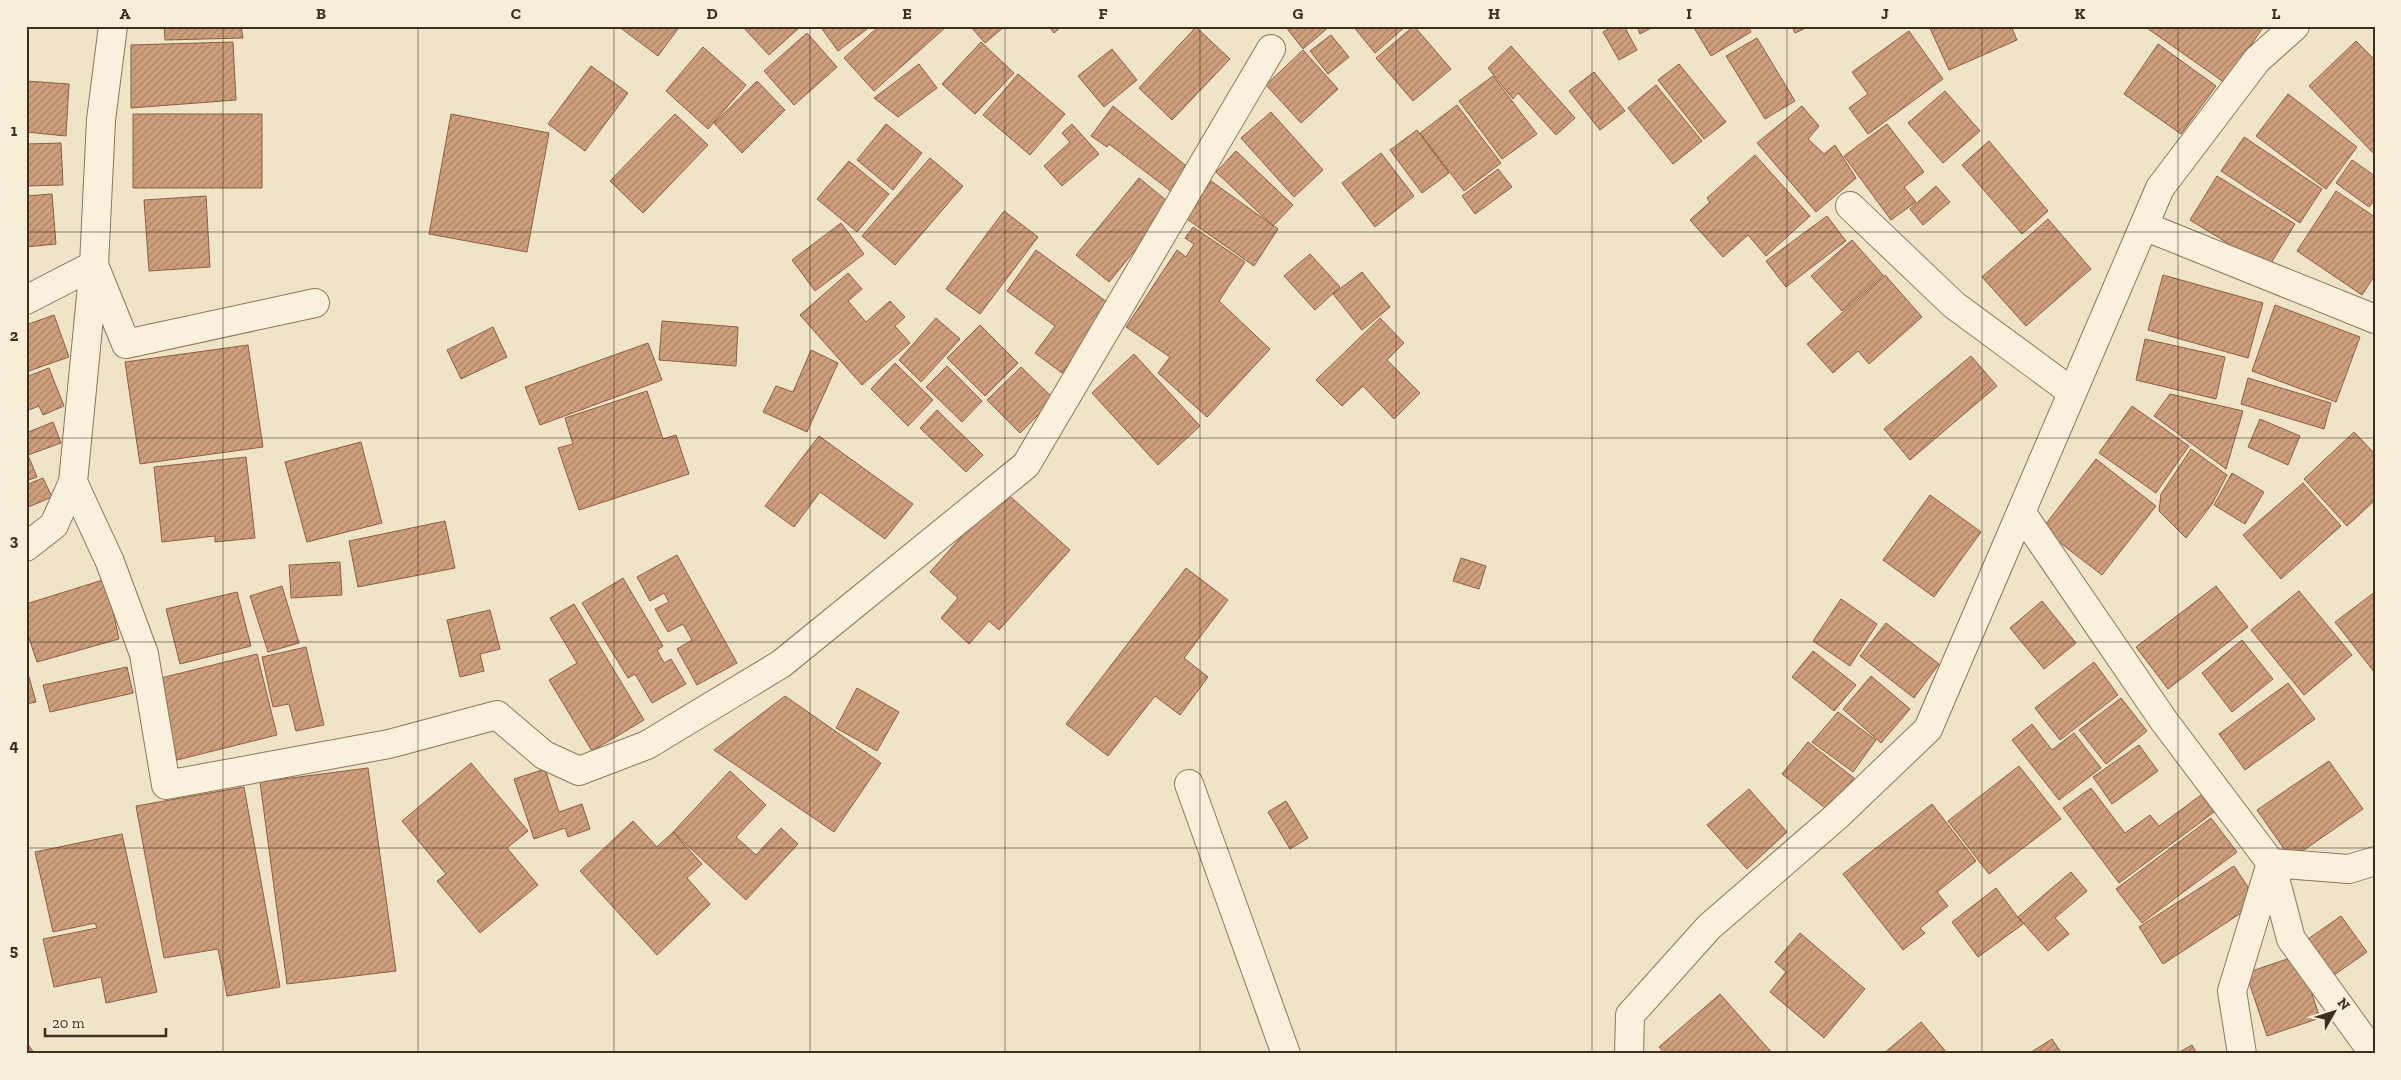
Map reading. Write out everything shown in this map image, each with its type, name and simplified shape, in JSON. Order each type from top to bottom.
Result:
[{"type":"street","points":[[26,547],[54,524],[72,482],[94,264],[101,120],[113,26]]},
{"type":"street","points":[[1629,1054],[1630,1015],[1709,927],[1837,816],[1928,729],[2160,188],[2257,60],[2295,26]]},
{"type":"street","points":[[72,482],[110,562],[144,654],[166,785],[389,744],[497,715],[544,755],[579,771],[647,745],[781,664],[1026,465],[1272,49]]},
{"type":"street","points":[[1850,206],[1954,305],[2072,392]]},
{"type":"street","points":[[2144,226],[2375,319]]},
{"type":"street","points":[[26,300],[94,264]]},
{"type":"street","points":[[94,264],[126,344],[315,303]]},
{"type":"street","points":[[2021,512],[2164,721],[2271,863],[2290,939],[2374,1054]]},
{"type":"street","points":[[1189,784],[1286,1054]]},
{"type":"street","points":[[2271,863],[2349,869],[2375,861]]},
{"type":"street","points":[[2242,1054],[2232,991],[2271,863]]},
{"type":"building","points":[[164,26],[241,26],[243,38],[165,40]]},
{"type":"building","points":[[618,26],[680,26],[658,56]]},
{"type":"building","points":[[742,26],[801,26],[769,55]]},
{"type":"building","points":[[820,26],[871,26],[838,51]]},
{"type":"building","points":[[879,26],[947,26],[874,91],[844,58]]},
{"type":"building","points":[[970,26],[1005,26],[985,43]]},
{"type":"building","points":[[1049,26],[1062,26],[1054,33]]},
{"type":"building","points":[[1285,26],[1330,26],[1303,49]]},
{"type":"building","points":[[1353,26],[1406,26],[1375,53]]},
{"type":"building","points":[[1414,26],[1451,69],[1413,101],[1376,58]]},
{"type":"building","points":[[1614,26],[1624,26],[1637,50],[1619,60],[1603,32]]},
{"type":"building","points":[[1637,26],[1655,26],[1640,34]]},
{"type":"building","points":[[1693,26],[1748,26],[1751,32],[1711,56]]},
{"type":"building","points":[[1792,26],[1810,26],[1795,33]]},
{"type":"building","points":[[1929,26],[2011,26],[2017,40],[1949,70]]},
{"type":"building","points":[[2144,26],[2264,26],[2225,83]]},
{"type":"building","points":[[1196,27],[1230,59],[1172,120],[1139,88]]},
{"type":"building","points":[[1909,31],[1943,79],[1868,134],[1849,108],[1868,94],[1852,72]]},
{"type":"building","points":[[807,33],[837,67],[794,105],[764,71]]},
{"type":"building","points":[[1331,35],[1349,57],[1328,74],[1310,51]]},
{"type":"building","points":[[1757,38],[1795,101],[1765,119],[1726,56]]},
{"type":"building","points":[[2356,41],[2375,60],[2375,155],[2309,86]]},
{"type":"building","points":[[233,42],[236,100],[131,108],[131,45]]},
{"type":"building","points":[[981,42],[1014,73],[975,114],[942,84]]},
{"type":"building","points":[[2158,44],[2216,86],[2181,134],[2124,94]]},
{"type":"building","points":[[1511,46],[1575,118],[1556,135],[1518,93],[1513,99],[1488,68]]},
{"type":"building","points":[[703,47],[746,85],[708,129],[666,91]]},
{"type":"building","points":[[1112,49],[1137,80],[1104,107],[1078,76]]},
{"type":"building","points":[[1303,50],[1338,89],[1301,123],[1266,85]]},
{"type":"building","points":[[919,64],[937,88],[898,117],[874,98]]},
{"type":"building","points":[[1679,64],[1726,122],[1704,139],[1658,80]]},
{"type":"building","points":[[591,66],[628,93],[585,151],[548,124]]},
{"type":"building","points":[[1594,72],[1625,111],[1600,130],[1569,91]]},
{"type":"building","points":[[1018,74],[1065,114],[1030,155],[983,115]]},
{"type":"building","points":[[1493,76],[1537,134],[1502,159],[1459,101]]},
{"type":"building","points":[[26,81],[69,84],[66,136],[26,132]]},
{"type":"building","points":[[757,81],[785,110],[742,153],[714,123]]},
{"type":"building","points":[[1656,85],[1702,141],[1673,164],[1628,108]]},
{"type":"building","points":[[1945,91],[1980,131],[1943,163],[1908,123]]},
{"type":"building","points":[[2288,94],[2357,147],[2326,189],[2256,136]]},
{"type":"building","points":[[1457,105],[1501,163],[1464,191],[1420,133]]},
{"type":"building","points":[[1113,106],[1190,169],[1172,192],[1109,144],[1107,147],[1091,136]]},
{"type":"building","points":[[1802,106],[1819,126],[1808,139],[1824,154],[1835,145],[1856,178],[1816,212],[1757,143]]},
{"type":"building","points":[[1271,112],[1323,170],[1294,197],[1241,138]]},
{"type":"building","points":[[133,114],[262,114],[262,188],[133,188]]},
{"type":"building","points":[[451,114],[549,133],[527,252],[429,234]]},
{"type":"building","points":[[675,114],[708,145],[643,213],[610,181]]},
{"type":"building","points":[[886,124],[922,153],[893,190],[857,160]]},
{"type":"building","points":[[1072,124],[1099,154],[1062,186],[1044,166],[1070,142],[1062,133]]},
{"type":"building","points":[[1887,124],[1924,172],[1904,187],[1916,202],[1891,220],[1844,156]]},
{"type":"building","points":[[1417,130],[1449,173],[1422,193],[1390,150]]},
{"type":"building","points":[[2244,137],[2322,189],[2300,223],[2221,171]]},
{"type":"building","points":[[1989,141],[2048,211],[2022,234],[1962,165]]},
{"type":"building","points":[[61,143],[63,185],[26,186],[26,144]]},
{"type":"building","points":[[1236,151],[1293,205],[1273,226],[1216,172]]},
{"type":"building","points":[[1381,153],[1414,196],[1375,227],[1342,183]]},
{"type":"building","points":[[1755,155],[1810,216],[1766,256],[1748,235],[1723,257],[1690,220],[1710,202],[1707,198]]},
{"type":"building","points":[[930,158],[963,186],[895,265],[862,236]]},
{"type":"building","points":[[2352,160],[2375,176],[2375,200],[2369,207],[2336,183]]},
{"type":"building","points":[[849,161],[889,194],[857,232],[817,199]]},
{"type":"building","points":[[1498,169],[1512,187],[1475,214],[1462,196]]},
{"type":"building","points":[[2217,176],[2295,224],[2268,268],[2190,220]]},
{"type":"building","points":[[1139,178],[1172,205],[1109,282],[1076,255]]},
{"type":"building","points":[[1211,181],[1278,229],[1254,266],[1184,217]]},
{"type":"building","points":[[1936,186],[1950,202],[1923,225],[1910,209]]},
{"type":"building","points":[[2336,191],[2375,217],[2375,275],[2362,295],[2297,251]]},
{"type":"building","points":[[52,194],[56,244],[26,247],[26,196]]},
{"type":"building","points":[[206,196],[210,267],[149,271],[144,200]]},
{"type":"building","points":[[1004,211],[1038,237],[980,314],[946,289]]},
{"type":"building","points":[[1827,216],[1846,241],[1786,287],[1766,261]]},
{"type":"building","points":[[2048,219],[2091,269],[2026,326],[1982,277]]},
{"type":"building","points":[[841,223],[864,254],[815,291],[792,260]]},
{"type":"building","points":[[1193,227],[1245,262],[1219,301],[1270,349],[1207,417],[1158,373],[1170,357],[1126,327],[1177,250],[1186,257],[1194,244],[1185,238]]},
{"type":"building","points":[[1852,240],[1883,275],[1842,311],[1811,276]]},
{"type":"building","points":[[1036,250],[1111,305],[1062,373],[1035,353],[1055,326],[1007,291]]},
{"type":"building","points":[[1310,254],[1340,287],[1315,310],[1284,276]]},
{"type":"building","points":[[1362,272],[1390,307],[1362,330],[1333,294]]},
{"type":"building","points":[[848,273],[862,289],[848,301],[866,322],[890,301],[905,317],[895,326],[910,343],[862,385],[800,315]]},
{"type":"building","points":[[1885,275],[1922,317],[1869,364],[1858,351],[1833,373],[1807,344]]},
{"type":"building","points":[[2163,275],[2263,303],[2248,358],[2148,330]]},
{"type":"building","points":[[2275,305],[2360,337],[2336,402],[2252,371]]},
{"type":"building","points":[[54,315],[69,357],[26,372],[26,325]]},
{"type":"building","points":[[936,318],[960,339],[921,382],[899,360]]},
{"type":"building","points":[[1380,318],[1404,343],[1387,360],[1420,393],[1394,419],[1363,386],[1342,406],[1316,380]]},
{"type":"building","points":[[662,321],[738,327],[736,366],[659,360]]},
{"type":"building","points":[[980,325],[1018,363],[985,396],[947,358]]},
{"type":"building","points":[[493,327],[507,357],[461,379],[447,350]]},
{"type":"building","points":[[2145,339],[2225,357],[2216,399],[2136,380]]},
{"type":"building","points":[[648,343],[662,380],[540,425],[525,387]]},
{"type":"building","points":[[248,345],[263,447],[140,464],[125,362]]},
{"type":"building","points":[[811,350],[838,363],[807,432],[763,412],[776,386],[793,392]]},
{"type":"building","points":[[1134,354],[1200,426],[1158,465],[1092,393]]},
{"type":"building","points":[[1971,356],[1997,386],[1910,460],[1884,429]]},
{"type":"building","points":[[895,363],[933,400],[908,426],[871,389]]},
{"type":"building","points":[[947,366],[982,401],[962,422],[926,387]]},
{"type":"building","points":[[1021,367],[1054,399],[1020,433],[987,400]]},
{"type":"building","points":[[49,368],[64,406],[43,415],[39,406],[26,411],[26,377]]},
{"type":"building","points":[[2248,378],[2331,403],[2324,429],[2241,404]]},
{"type":"building","points":[[647,391],[663,439],[676,435],[689,474],[579,510],[558,448],[573,444],[565,418]]},
{"type":"building","points":[[2170,394],[2243,411],[2226,469],[2154,416]]},
{"type":"building","points":[[2132,406],[2189,446],[2156,493],[2099,453]]},
{"type":"building","points":[[937,410],[983,455],[966,472],[920,428]]},
{"type":"building","points":[[2260,419],[2300,436],[2288,465],[2248,447]]},
{"type":"building","points":[[53,422],[61,443],[28,455],[37,477],[26,481],[26,433]]},
{"type":"building","points":[[2354,432],[2375,454],[2375,500],[2347,526],[2304,479]]},
{"type":"building","points":[[819,436],[913,504],[885,539],[820,492],[794,527],[765,506]]},
{"type":"building","points":[[361,442],[382,523],[307,542],[285,462]]},
{"type":"building","points":[[2191,449],[2227,475],[2212,504],[2186,538],[2159,511],[2161,494]]},
{"type":"building","points":[[246,457],[255,538],[215,542],[215,536],[162,542],[154,467]]},
{"type":"building","points":[[2096,459],[2156,506],[2102,575],[2042,529]]},
{"type":"building","points":[[2232,473],[2264,492],[2245,524],[2214,505]]},
{"type":"building","points":[[43,478],[52,497],[26,508],[26,485]]},
{"type":"building","points":[[2303,483],[2341,526],[2281,579],[2243,535]]},
{"type":"building","points":[[1003,490],[1070,550],[999,630],[989,621],[969,644],[941,618],[958,598],[930,572]]},
{"type":"building","points":[[1930,495],[1981,532],[1934,597],[1883,560]]},
{"type":"building","points":[[445,521],[455,568],[358,587],[349,541]]},
{"type":"building","points":[[677,555],[737,663],[697,685],[677,649],[692,640],[683,624],[668,632],[655,609],[669,602],[664,593],[650,601],[637,577]]},
{"type":"building","points":[[1461,558],[1486,566],[1479,589],[1453,581]]},
{"type":"building","points":[[340,562],[342,595],[291,598],[289,565]]},
{"type":"building","points":[[1186,568],[1228,600],[1184,658],[1208,677],[1180,715],[1155,696],[1108,756],[1066,724]]},
{"type":"building","points":[[623,578],[663,646],[657,650],[664,663],[671,659],[686,684],[652,703],[635,674],[628,678],[582,603]]},
{"type":"building","points":[[106,579],[119,639],[37,662],[26,629],[26,604]]},
{"type":"building","points":[[282,586],[299,643],[268,652],[250,596]]},
{"type":"building","points":[[2216,586],[2248,627],[2168,689],[2136,647]]},
{"type":"building","points":[[2299,591],[2352,655],[2304,695],[2251,630]]},
{"type":"building","points":[[237,592],[251,646],[180,664],[166,609]]},
{"type":"building","points":[[2375,592],[2375,673],[2335,622]]},
{"type":"building","points":[[1841,599],[1877,624],[1850,666],[1813,641]]},
{"type":"building","points":[[2042,601],[2076,643],[2044,669],[2010,628]]},
{"type":"building","points":[[574,604],[644,720],[592,751],[549,680],[577,663],[550,618]]},
{"type":"building","points":[[490,610],[500,649],[480,654],[484,671],[460,677],[447,620]]},
{"type":"building","points":[[1886,623],[1939,664],[1914,698],[1860,656]]},
{"type":"building","points":[[2242,640],[2273,679],[2232,712],[2202,673]]},
{"type":"building","points":[[306,647],[324,725],[296,731],[289,704],[273,707],[262,657]]},
{"type":"building","points":[[1813,651],[1856,685],[1834,711],[1792,677]]},
{"type":"building","points":[[257,654],[277,735],[177,760],[157,679]]},
{"type":"building","points":[[2094,662],[2118,695],[2060,740],[2035,708]]},
{"type":"building","points":[[26,666],[36,702],[26,704]]},
{"type":"building","points":[[127,667],[133,693],[50,712],[43,685]]},
{"type":"building","points":[[1871,676],[1910,709],[1881,743],[1843,709]]},
{"type":"building","points":[[2288,683],[2315,719],[2245,770],[2219,734]]},
{"type":"building","points":[[857,688],[899,712],[877,751],[836,728]]},
{"type":"building","points":[[785,696],[881,763],[834,832],[714,750]]},
{"type":"building","points":[[2121,698],[2147,731],[2106,764],[2079,730]]},
{"type":"building","points":[[1838,712],[1876,740],[1853,772],[1812,742]]},
{"type":"building","points":[[2032,724],[2052,750],[2074,733],[2101,768],[2059,800],[2012,740]]},
{"type":"building","points":[[1808,742],[1854,778],[1829,811],[1782,774]]},
{"type":"building","points":[[2139,745],[2158,771],[2112,804],[2093,777]]},
{"type":"building","points":[[2329,761],[2363,809],[2291,859],[2257,810]]},
{"type":"building","points":[[471,763],[528,831],[507,848],[538,885],[480,933],[437,881],[446,874],[402,821]]},
{"type":"building","points":[[2019,766],[2061,819],[1989,874],[1948,821]]},
{"type":"building","points":[[368,768],[396,971],[287,984],[260,782]]},
{"type":"building","points":[[545,769],[559,812],[582,804],[590,829],[568,837],[565,828],[534,839],[514,779]]},
{"type":"building","points":[[730,771],[766,805],[736,837],[756,855],[781,828],[798,844],[746,900],[673,832]]},
{"type":"building","points":[[244,787],[280,987],[227,996],[218,949],[164,958],[136,806]]},
{"type":"building","points":[[2091,788],[2125,833],[2150,815],[2159,826],[2201,795],[2214,812],[2119,883],[2063,808]]},
{"type":"building","points":[[1749,789],[1787,832],[1747,869],[1707,825]]},
{"type":"building","points":[[1286,801],[1308,838],[1290,849],[1268,812]]},
{"type":"building","points":[[1932,804],[1976,861],[1937,892],[1948,906],[1920,928],[1925,933],[1903,950],[1843,874]]},
{"type":"building","points":[[2211,818],[2237,852],[2142,923],[2116,889]]},
{"type":"building","points":[[633,821],[657,847],[673,832],[702,864],[687,878],[710,904],[657,955],[580,871]]},
{"type":"building","points":[[122,834],[157,992],[106,1003],[101,977],[54,987],[43,939],[97,928],[95,923],[53,932],[35,852]]},
{"type":"building","points":[[2234,866],[2258,902],[2163,964],[2139,927]]},
{"type":"building","points":[[2071,872],[2087,891],[2055,918],[2069,934],[2048,951],[2018,917]]},
{"type":"building","points":[[1996,888],[2023,924],[1978,957],[1952,922]]},
{"type":"building","points":[[2341,916],[2367,952],[2327,980],[2301,944]]},
{"type":"building","points":[[1800,933],[1865,989],[1824,1038],[1770,992],[1786,972],[1775,962]]},
{"type":"building","points":[[2299,955],[2320,1018],[2267,1036],[2246,973]]},
{"type":"building","points":[[1720,994],[1773,1054],[1665,1054],[1659,1047]]},
{"type":"building","points":[[1921,1022],[1948,1054],[1883,1054]]},
{"type":"building","points":[[2052,1039],[2062,1054],[2028,1054]]},
{"type":"building","points":[[26,1042],[35,1054],[26,1054]]},
{"type":"building","points":[[2192,1045],[2197,1054],[2176,1054]]}]
